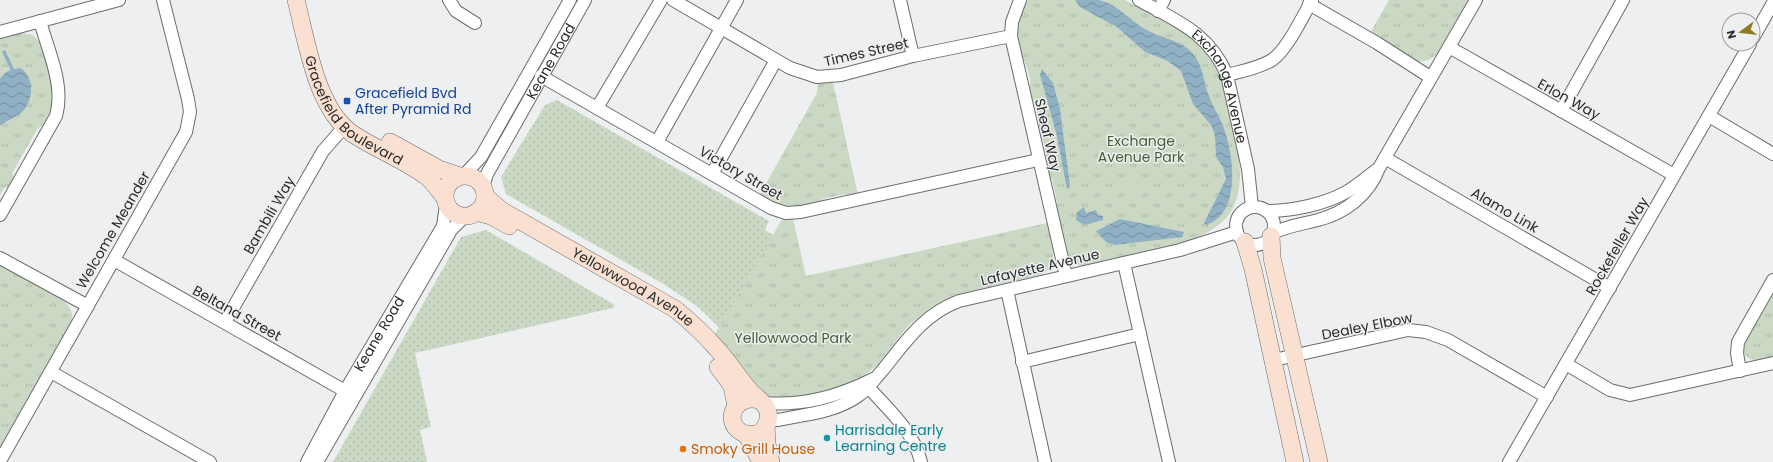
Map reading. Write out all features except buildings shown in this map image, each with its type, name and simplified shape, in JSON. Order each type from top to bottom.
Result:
[{"type":"street","points":[[0,32],[119,0]]},
{"type":"street","name":"Welcome Meander","points":[[0,461],[186,132],[190,112],[188,99],[163,0]]},
{"type":"street","name":"Gracefield Boulevard","points":[[296,0],[321,93],[330,110],[344,127],[353,134],[426,176],[446,201]]},
{"type":"street","name":"Gracefield Boulevard","points":[[308,0],[330,84],[338,102],[347,113],[361,125],[403,150],[439,169],[462,175]]},
{"type":"street","points":[[449,0],[456,11],[475,23]]},
{"type":"street","name":"Keane Road","points":[[307,462],[345,391],[443,226],[448,184],[455,177],[462,175],[482,156],[570,0]]},
{"type":"street","name":"Keane Road","points":[[317,462],[451,230],[483,206],[486,174],[585,0]]},
{"type":"street","points":[[598,108],[661,0]]},
{"type":"street","name":"Times Street","points":[[673,0],[776,60],[804,74],[823,77],[840,75],[913,56],[1011,36]]},
{"type":"street","points":[[657,142],[737,0]]},
{"type":"street","points":[[900,0],[913,56]]},
{"type":"street","name":"Sheaf Way","points":[[1020,0],[1012,22],[1011,36],[1038,160],[1066,276]]},
{"type":"street","name":"Exchange Avenue","points":[[1139,0],[1196,32],[1216,53],[1227,75],[1248,169],[1252,206]]},
{"type":"street","points":[[1158,11],[1164,0]]},
{"type":"street","points":[[1241,237],[1252,245],[1266,242],[1272,235],[1289,226],[1332,215],[1343,210],[1363,195],[1372,185],[1382,163],[1430,77],[1450,47],[1476,0]]},
{"type":"street","points":[[1561,111],[1623,0]]},
{"type":"street","points":[[1227,75],[1255,68],[1273,59],[1285,45],[1310,2],[1430,77]]},
{"type":"street","points":[[1761,24],[1773,3]]},
{"type":"street","points":[[0,216],[56,116],[60,102],[58,87],[40,21]]},
{"type":"street","name":"Erlon Way","points":[[1450,47],[1674,175]]},
{"type":"street","name":"Rockefeller Way","points":[[1509,462],[1745,52]]},
{"type":"street","points":[[712,174],[776,60]]},
{"type":"street","name":"Victory Street","points":[[541,76],[771,208],[790,214],[1038,160]]},
{"type":"street","points":[[1709,116],[1773,154]]},
{"type":"street","name":"Bambili Way","points":[[225,322],[323,151],[344,127]]},
{"type":"street","points":[[1295,462],[1253,268],[1236,225],[1239,214],[1252,206],[1258,206],[1267,210],[1286,209],[1330,199],[1348,190],[1382,163]]},
{"type":"street","name":"Alamo Link","points":[[1382,163],[1610,288]]},
{"type":"street","points":[[462,175],[474,177],[484,191]]},
{"type":"street","name":"Yellowwood Avenue","points":[[484,191],[501,210],[675,309],[707,338],[762,402],[768,412],[767,444],[771,462]]},
{"type":"street","points":[[446,201],[452,212],[471,214]]},
{"type":"street","points":[[1267,210],[1274,222],[1272,235],[1272,258],[1319,462]]},
{"type":"street","name":"Yellowwood Avenue","points":[[471,214],[491,216],[670,318],[701,346],[732,386],[736,406],[733,412],[734,423],[741,432],[746,434],[761,462]]},
{"type":"street","name":"Lafayette Avenue","points":[[767,424],[842,405],[869,388],[877,376],[928,318],[942,308],[959,301],[1241,237]]},
{"type":"street","points":[[0,258],[88,306]]},
{"type":"street","name":"Beltana Street","points":[[114,260],[345,391]]},
{"type":"street","points":[[1124,263],[1169,462]]},
{"type":"street","points":[[1740,371],[1737,353],[1738,342],[1773,280]]},
{"type":"street","points":[[1007,290],[1045,462]]},
{"type":"street","name":"Dealey Elbow","points":[[1274,360],[1408,330],[1418,330],[1448,340],[1547,397]]},
{"type":"street","points":[[1022,362],[1140,334]]},
{"type":"street","points":[[1566,364],[1610,390],[1630,395],[1740,371],[1773,366]]},
{"type":"street","points":[[51,372],[210,462]]},
{"type":"street","name":"Lafayette Avenue","points":[[762,402],[795,404],[821,399],[840,394],[877,376]]},
{"type":"street","points":[[869,388],[910,436],[921,462]]},
{"type":"street","points":[[736,406],[744,399],[750,398],[762,402]]},
{"type":"street","points":[[746,434],[758,433],[767,424]]},
{"type":"green space","name":"Exchange Avenue Park","points":[[1028,0],[1125,0],[1184,33],[1201,45],[1218,69],[1222,79],[1238,147],[1240,183],[1237,199],[1230,213],[1221,223],[1210,231],[1185,243],[1083,266],[1073,263],[1066,256],[1054,207],[1057,202],[1052,179],[1047,176],[1045,167],[1048,162],[1043,140],[1038,137],[1037,129],[1039,123],[1034,101],[1031,99],[1028,91],[1030,82],[1029,76],[1025,62],[1021,59],[1018,42],[1018,22]]},
{"type":"green space","points":[[1389,0],[1468,0],[1437,54],[1425,61],[1416,61],[1369,35]]},
{"type":"green space","points":[[20,33],[33,35],[42,45],[53,85],[52,109],[44,125],[38,128],[13,172],[13,179],[9,186],[4,188],[0,195],[0,38]]},
{"type":"green space","points":[[818,82],[833,82],[858,195],[851,197],[845,194],[823,199],[819,204],[800,208],[782,207],[759,196],[817,93]]},
{"type":"green space","points":[[557,100],[769,221],[765,230],[773,235],[783,218],[786,219],[760,281],[718,331],[720,328],[698,307],[665,285],[506,194],[501,177],[545,105]]},
{"type":"green space","points":[[1131,179],[1144,191],[1133,202],[1120,191]]},
{"type":"green space","name":"Yellowwood Park","points":[[783,218],[793,219],[806,276],[1047,223],[1052,244],[1053,258],[1047,270],[1041,275],[954,295],[933,306],[910,324],[877,365],[858,381],[809,399],[766,398],[715,334]]},
{"type":"green space","points":[[486,230],[615,305],[613,308],[415,353],[431,427],[420,430],[427,462],[333,462],[461,237]]},
{"type":"green space","points":[[0,264],[63,300],[68,305],[72,313],[72,323],[0,449]]},
{"type":"green space","points":[[1773,290],[1773,358],[1756,360],[1746,356],[1744,348],[1746,337],[1752,324]]},
{"type":"water","points":[[1075,0],[1099,0],[1106,2],[1145,29],[1183,45],[1197,59],[1210,99],[1221,121],[1232,163],[1231,194],[1226,207],[1218,218],[1206,225],[1204,223],[1226,179],[1223,167],[1216,157],[1215,135],[1211,125],[1193,104],[1181,71],[1166,60],[1145,52],[1117,27],[1080,7]]},
{"type":"water","points":[[20,68],[25,72],[30,83],[31,95],[29,101],[22,112],[0,125],[0,79],[8,71]]},
{"type":"water","points":[[1042,69],[1053,83],[1060,109],[1070,186],[1067,189],[1057,136],[1040,75]]},
{"type":"water","points":[[1084,207],[1086,213],[1096,210],[1098,215],[1103,216],[1103,220],[1084,225],[1076,220],[1077,212]]},
{"type":"water","points":[[1120,219],[1184,232],[1182,237],[1115,245],[1106,242],[1096,231]]},
{"type":"waterway","points":[[4,52],[12,69]]},
{"type":"place","name":"Gracefield Bvd After Pyramid Rd","points":[[347,101]]},
{"type":"place","name":"Harrisdale Early Learning Centre","points":[[827,438]]},
{"type":"place","name":"Smoky Grill House","points":[[683,449]]}]
